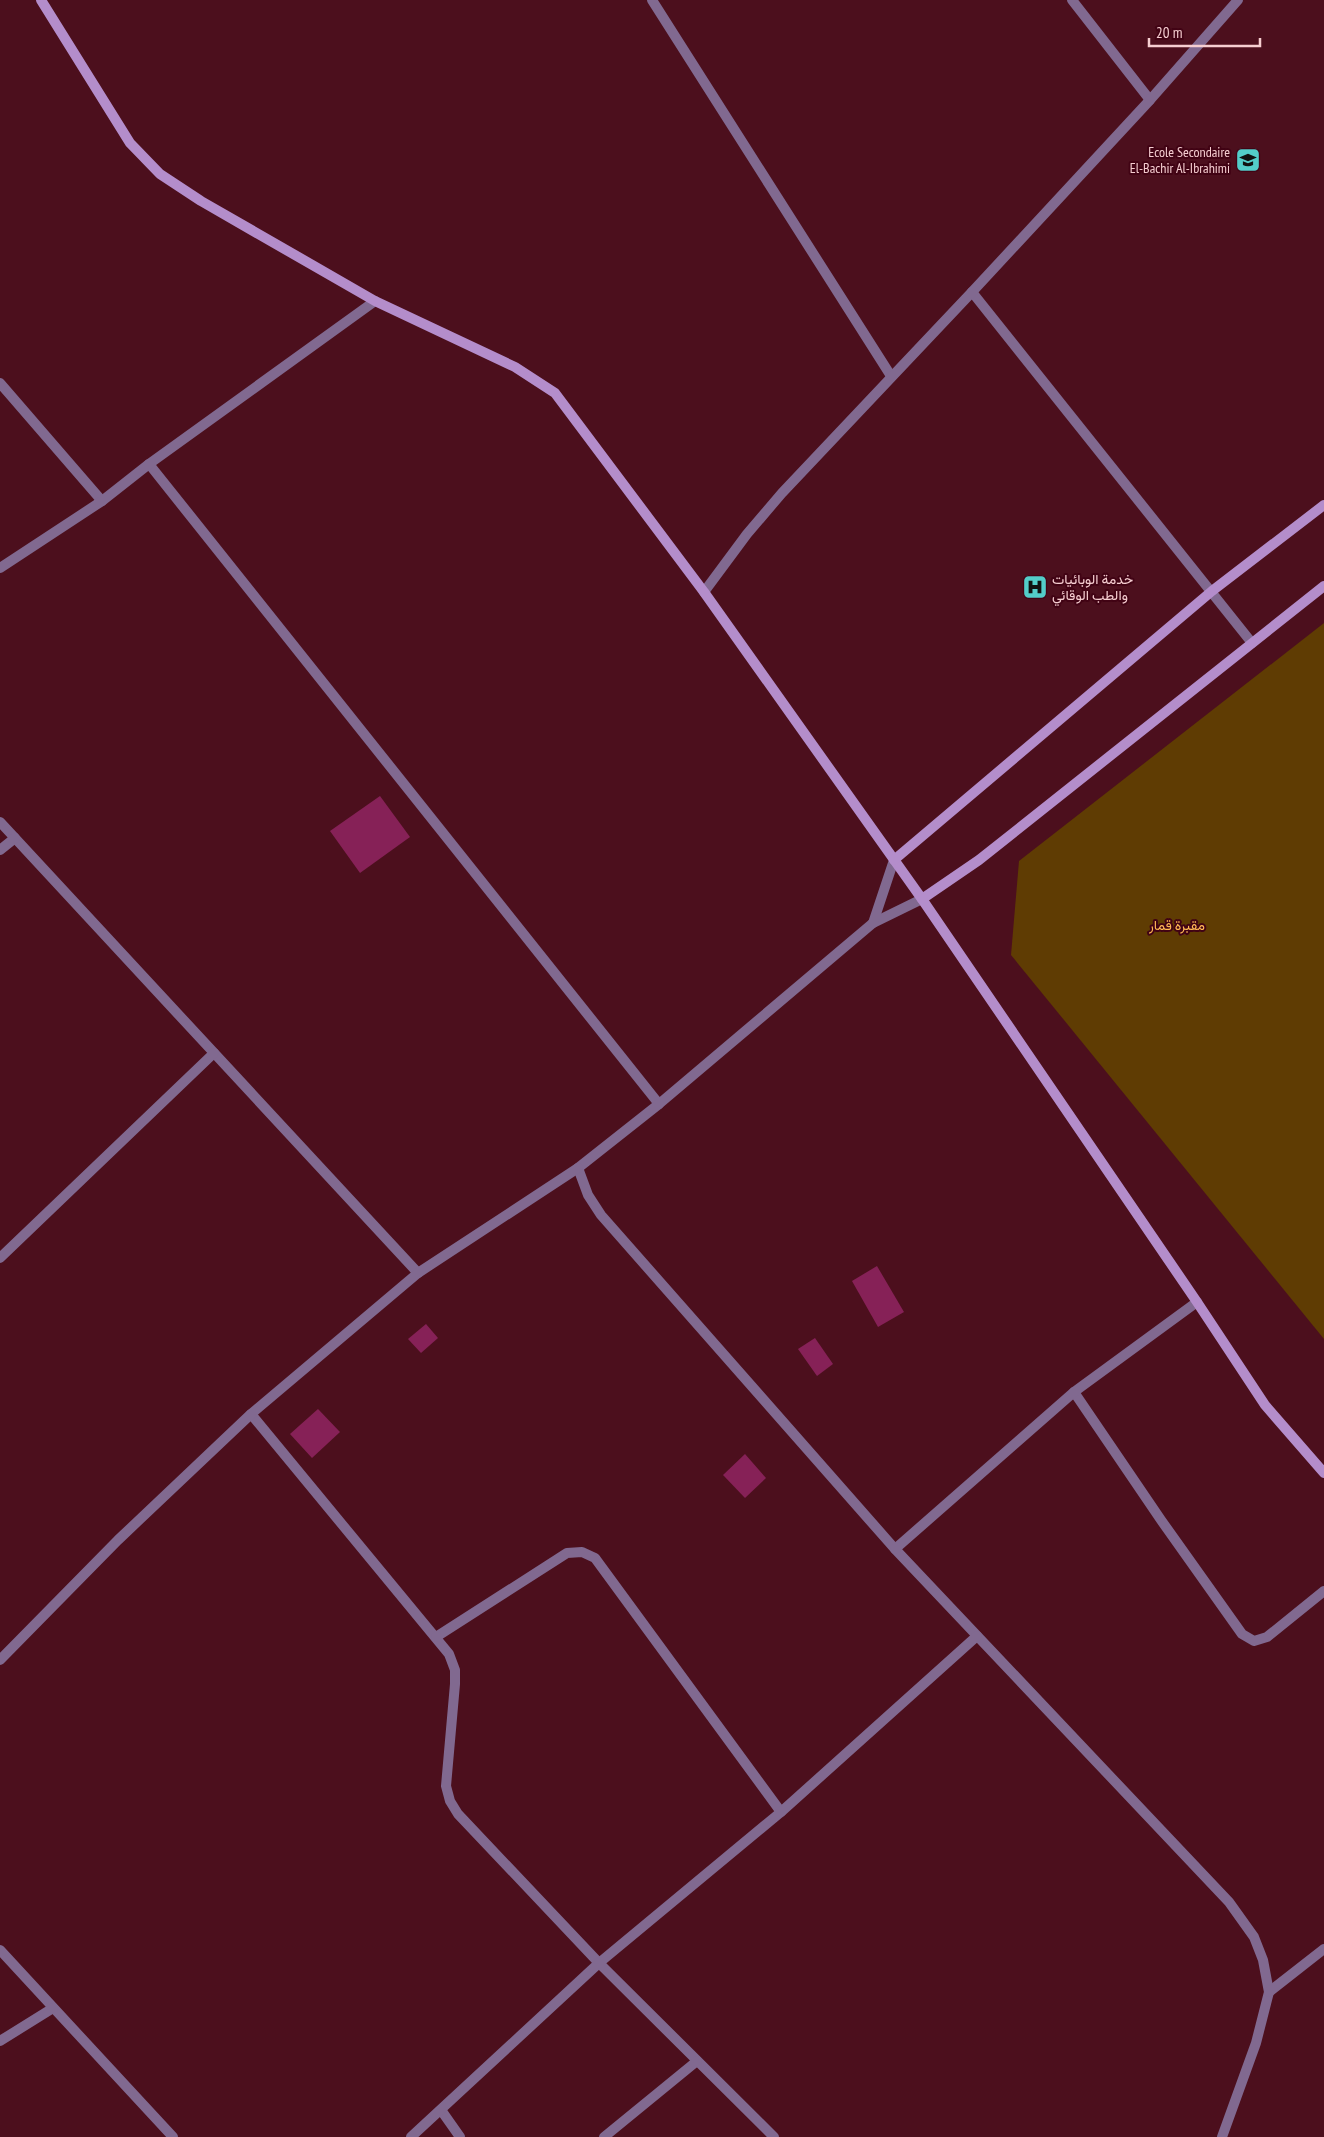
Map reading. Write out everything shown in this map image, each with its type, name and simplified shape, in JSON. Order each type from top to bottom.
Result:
[{"type":"street","points":[[652,0],[891,376]]},
{"type":"street","points":[[1072,0],[1150,100]]},
{"type":"street","points":[[704,592],[747,534],[782,493],[1150,100],[1238,0]]},
{"type":"street","points":[[43,1],[130,143],[160,174],[201,201],[376,301],[515,366],[555,393],[704,592],[922,899],[1198,1302],[1265,1405],[1324,1473]]},
{"type":"street","points":[[972,292],[1252,643]]},
{"type":"street","points":[[0,568],[102,501],[149,464],[376,301]]},
{"type":"street","points":[[0,383],[102,501]]},
{"type":"street","points":[[149,464],[659,1104]]},
{"type":"street","points":[[873,923],[894,860],[1212,591],[1324,505]]},
{"type":"street","points":[[0,1660],[118,1540],[251,1414],[418,1273],[578,1168],[659,1104],[873,923],[922,899],[979,860],[1324,586]]},
{"type":"street","points":[[0,822],[418,1273]]},
{"type":"street","points":[[0,850],[15,838]]},
{"type":"street","points":[[0,1258],[214,1053]]},
{"type":"street","points":[[578,1168],[588,1195],[601,1216],[895,1549],[1229,1902],[1254,1937],[1264,1960],[1269,1992],[1256,2043],[1222,2137]]},
{"type":"street","points":[[895,1549],[1074,1392],[1198,1302]]},
{"type":"street","points":[[1074,1392],[1161,1520],[1242,1634],[1254,1640],[1267,1637],[1324,1591]]},
{"type":"street","points":[[251,1414],[436,1637],[448,1654],[455,1670],[446,1786],[450,1801],[458,1814],[599,1962],[774,2137]]},
{"type":"street","points":[[436,1637],[567,1553],[582,1552],[595,1558],[781,1812]]},
{"type":"street","points":[[411,2137],[599,1962],[781,1812],[977,1636]]},
{"type":"street","points":[[1269,1992],[1324,1949]]},
{"type":"street","points":[[0,1950],[173,2137]]},
{"type":"street","points":[[0,2041],[53,2008]]},
{"type":"street","points":[[604,2137],[697,2061]]},
{"type":"street","points":[[441,2110],[460,2137]]},
{"type":"green space","name":"مقبرة قمار","points":[[1324,623],[1324,1339],[1011,955],[1019,861]]},
{"type":"building","points":[[380,796],[410,837],[360,873],[330,831]]},
{"type":"building","points":[[877,1266],[904,1312],[878,1327],[852,1281]]},
{"type":"building","points":[[426,1324],[438,1338],[421,1353],[408,1339]]},
{"type":"building","points":[[815,1338],[833,1364],[817,1376],[798,1349]]},
{"type":"building","points":[[318,1409],[340,1432],[312,1458],[290,1434]]},
{"type":"building","points":[[745,1454],[766,1478],[745,1498],[723,1475]]},
{"type":"place","name":"Ecole Secondaire El-Bachir Al-Ibrahimi","points":[[1248,160]]},
{"type":"place","name":"خدمة الوبائيات والطب الوقائي","points":[[1035,587]]}]
